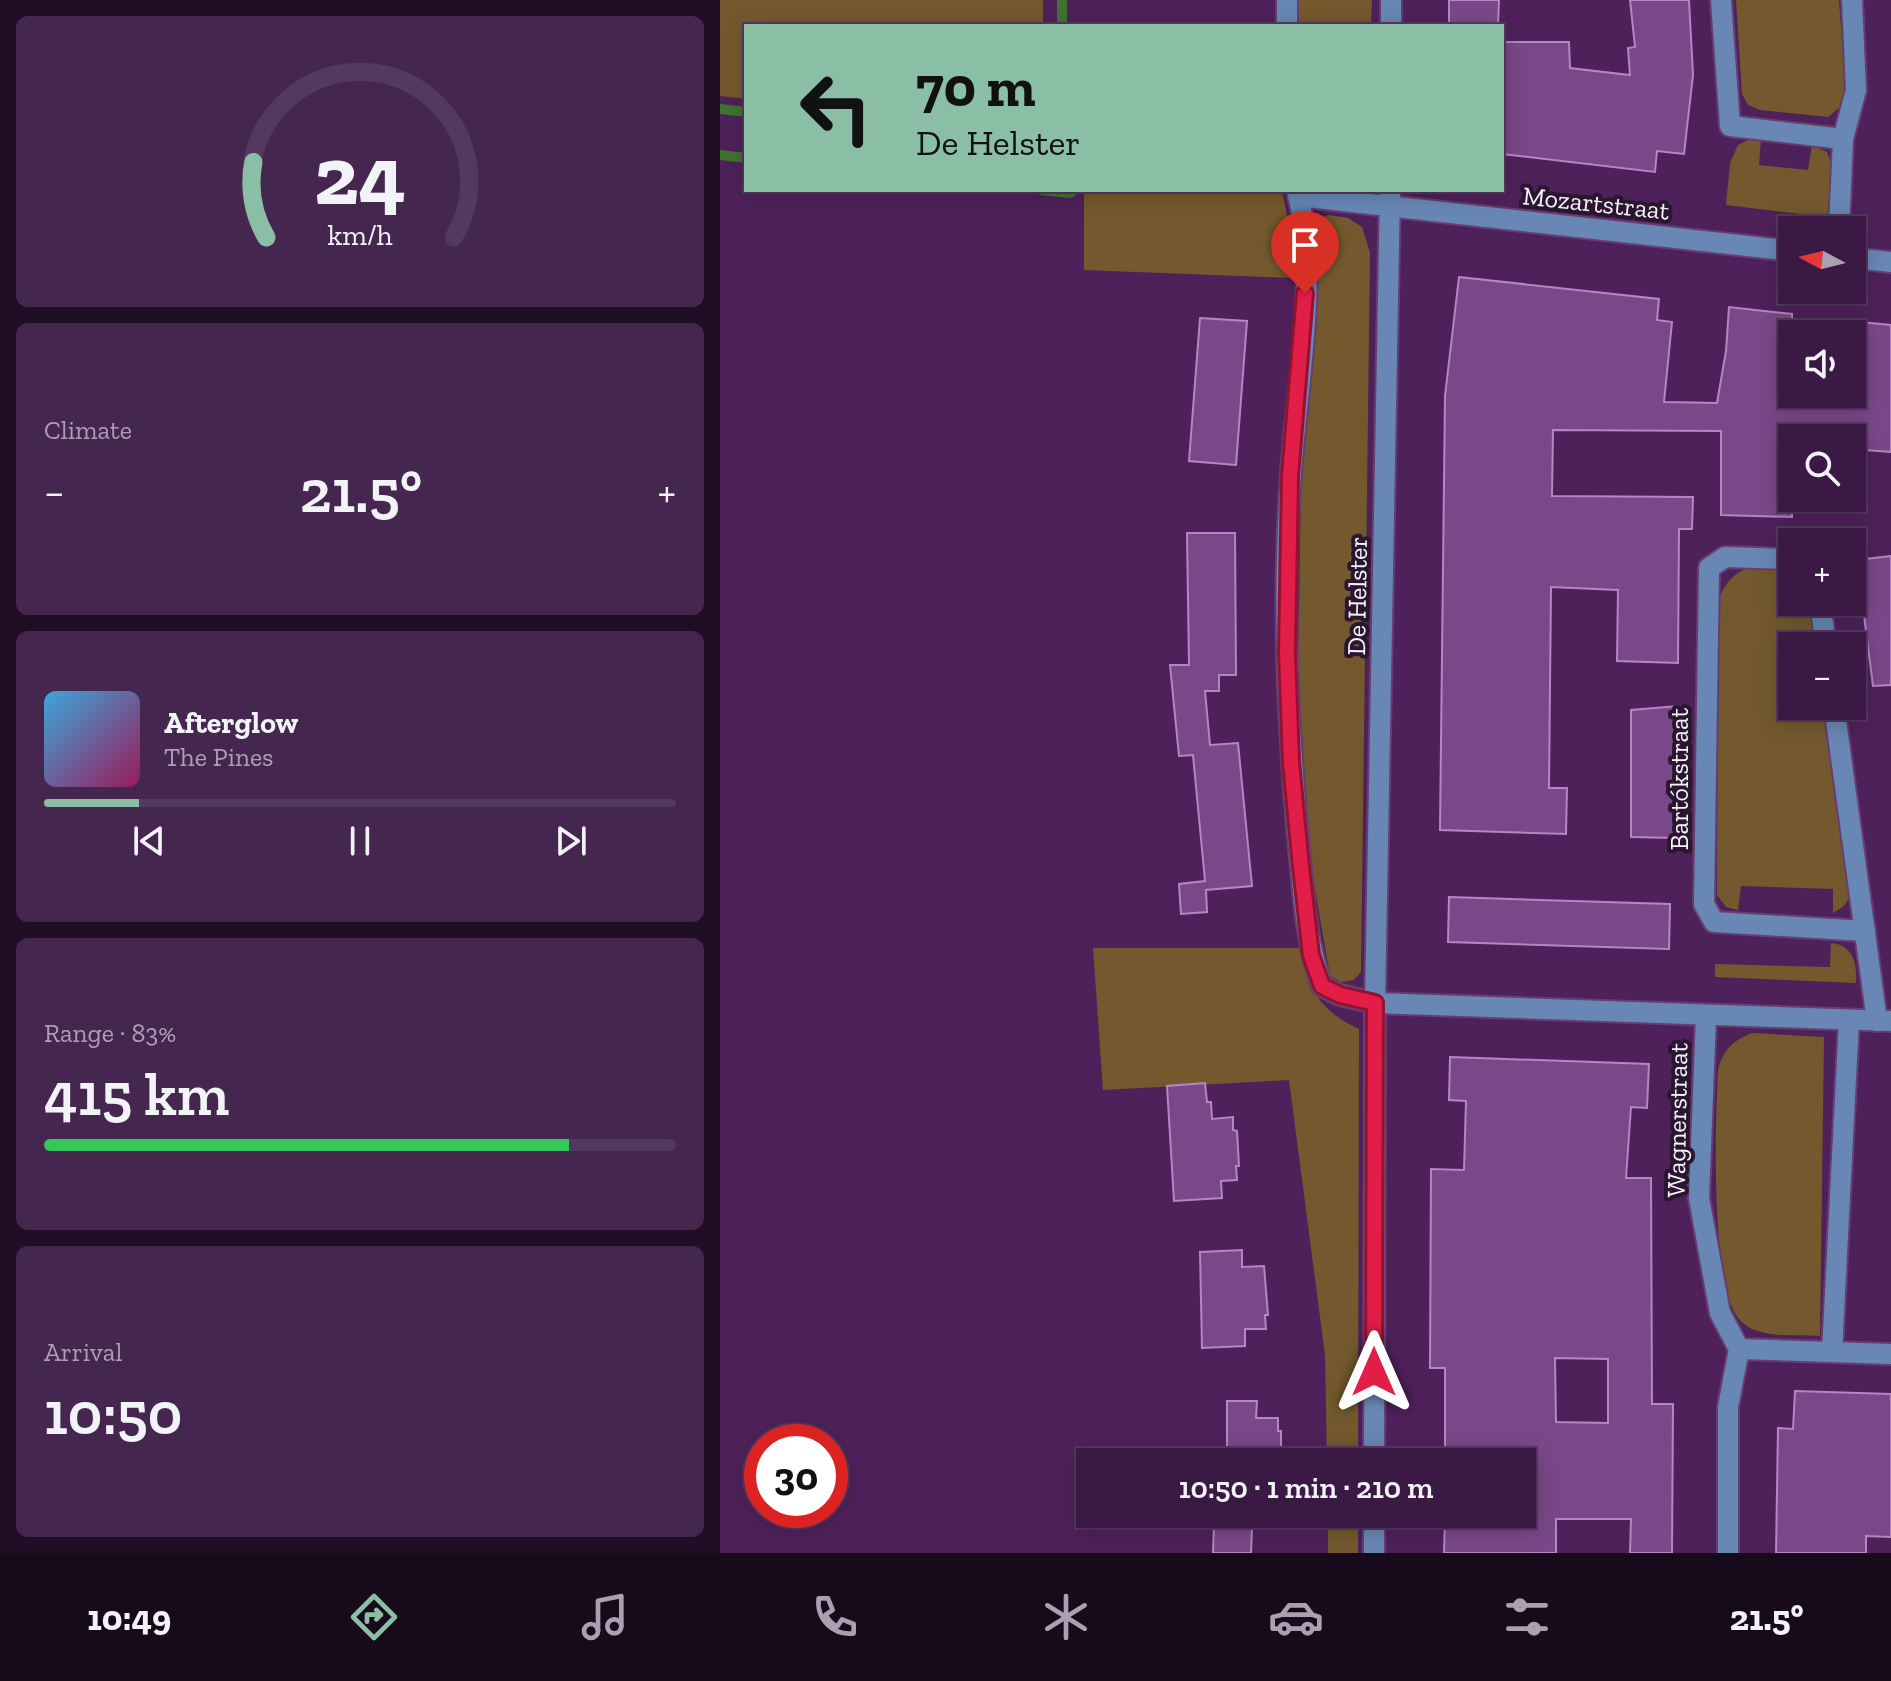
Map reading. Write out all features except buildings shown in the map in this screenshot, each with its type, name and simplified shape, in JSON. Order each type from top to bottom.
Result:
[{"type":"street","points":[[1287,0],[1287,24]]},
{"type":"street","points":[[1391,0],[1391,24]]},
{"type":"street","points":[[1721,0],[1730,126],[1843,139]]},
{"type":"street","points":[[1840,216],[1843,139],[1856,90],[1852,0]]},
{"type":"street","points":[[1297,193],[1306,269],[1290,476],[1287,652],[1291,762],[1301,867],[1311,955],[1322,986],[1340,995],[1375,1003],[1884,1021],[1865,931],[1836,720]]},
{"type":"street","name":"Mozartstraat","points":[[1297,193],[1390,198],[1778,249]]},
{"type":"street","name":"De Helster","points":[[1374,1448],[1375,1003],[1390,198]]},
{"type":"street","points":[[1866,259],[1891,262]]},
{"type":"street","name":"Bartókstraat","points":[[1778,559],[1725,557],[1709,568],[1704,904],[1714,922],[1865,931]]},
{"type":"street","name":"Wagnerstraat","points":[[1706,1016],[1699,1198],[1720,1313],[1739,1349]]},
{"type":"street","points":[[1832,1352],[1849,1020]]},
{"type":"street","points":[[1728,1553],[1728,1407],[1739,1349],[1891,1354]]},
{"type":"street","points":[[1374,1528],[1374,1553]]},
{"type":"shaded area","points":[[720,0],[1043,0],[1043,24],[744,24],[744,99],[720,96]]},
{"type":"shaded area","points":[[1298,0],[1372,0],[1371,24],[1298,24]]},
{"type":"shaded area","points":[[1736,0],[1839,0],[1846,96],[1839,108],[1828,117],[1760,110],[1748,105],[1742,94]]},
{"type":"shaded area","points":[[1752,138],[1761,139],[1759,165],[1808,170],[1812,145],[1827,152],[1833,169],[1827,216],[1726,205],[1730,163],[1738,145]]},
{"type":"shaded area","points":[[1084,192],[1282,192],[1293,246],[1295,278],[1084,270]]},
{"type":"shaded area","points":[[1328,215],[1348,218],[1362,227],[1370,253],[1361,972],[1354,980],[1341,982],[1330,976],[1311,866],[1298,677],[1302,423],[1313,312],[1316,231],[1319,220]]},
{"type":"shaded area","points":[[1750,567],[1778,568],[1778,616],[1815,616],[1816,632],[1778,632],[1778,720],[1828,720],[1850,888],[1846,903],[1833,913],[1833,889],[1741,886],[1738,910],[1726,907],[1717,895],[1718,602],[1723,590],[1738,573]]},
{"type":"shaded area","points":[[1831,943],[1845,947],[1849,952],[1856,969],[1856,983],[1715,977],[1715,964],[1830,967]]},
{"type":"shaded area","points":[[1093,948],[1299,948],[1318,997],[1334,1015],[1359,1029],[1358,1448],[1327,1448],[1325,1355],[1289,1080],[1103,1090]]},
{"type":"shaded area","points":[[1752,1033],[1824,1037],[1820,1336],[1766,1333],[1746,1326],[1730,1302],[1724,1277],[1716,1178],[1718,1073],[1721,1060],[1730,1046]]},
{"type":"shaded area","points":[[1328,1528],[1358,1528],[1358,1553],[1328,1553]]},
{"type":"waterway","points":[[1062,0],[1062,24]]},
{"type":"waterway","points":[[720,109],[744,112]]},
{"type":"waterway","points":[[720,155],[744,158]]},
{"type":"waterway","points":[[1061,192],[1071,193]]},
{"type":"route","points":[[1305,293],[1290,476],[1287,652],[1291,762],[1311,955],[1322,986],[1340,995],[1375,1003],[1374,1372]]}]
